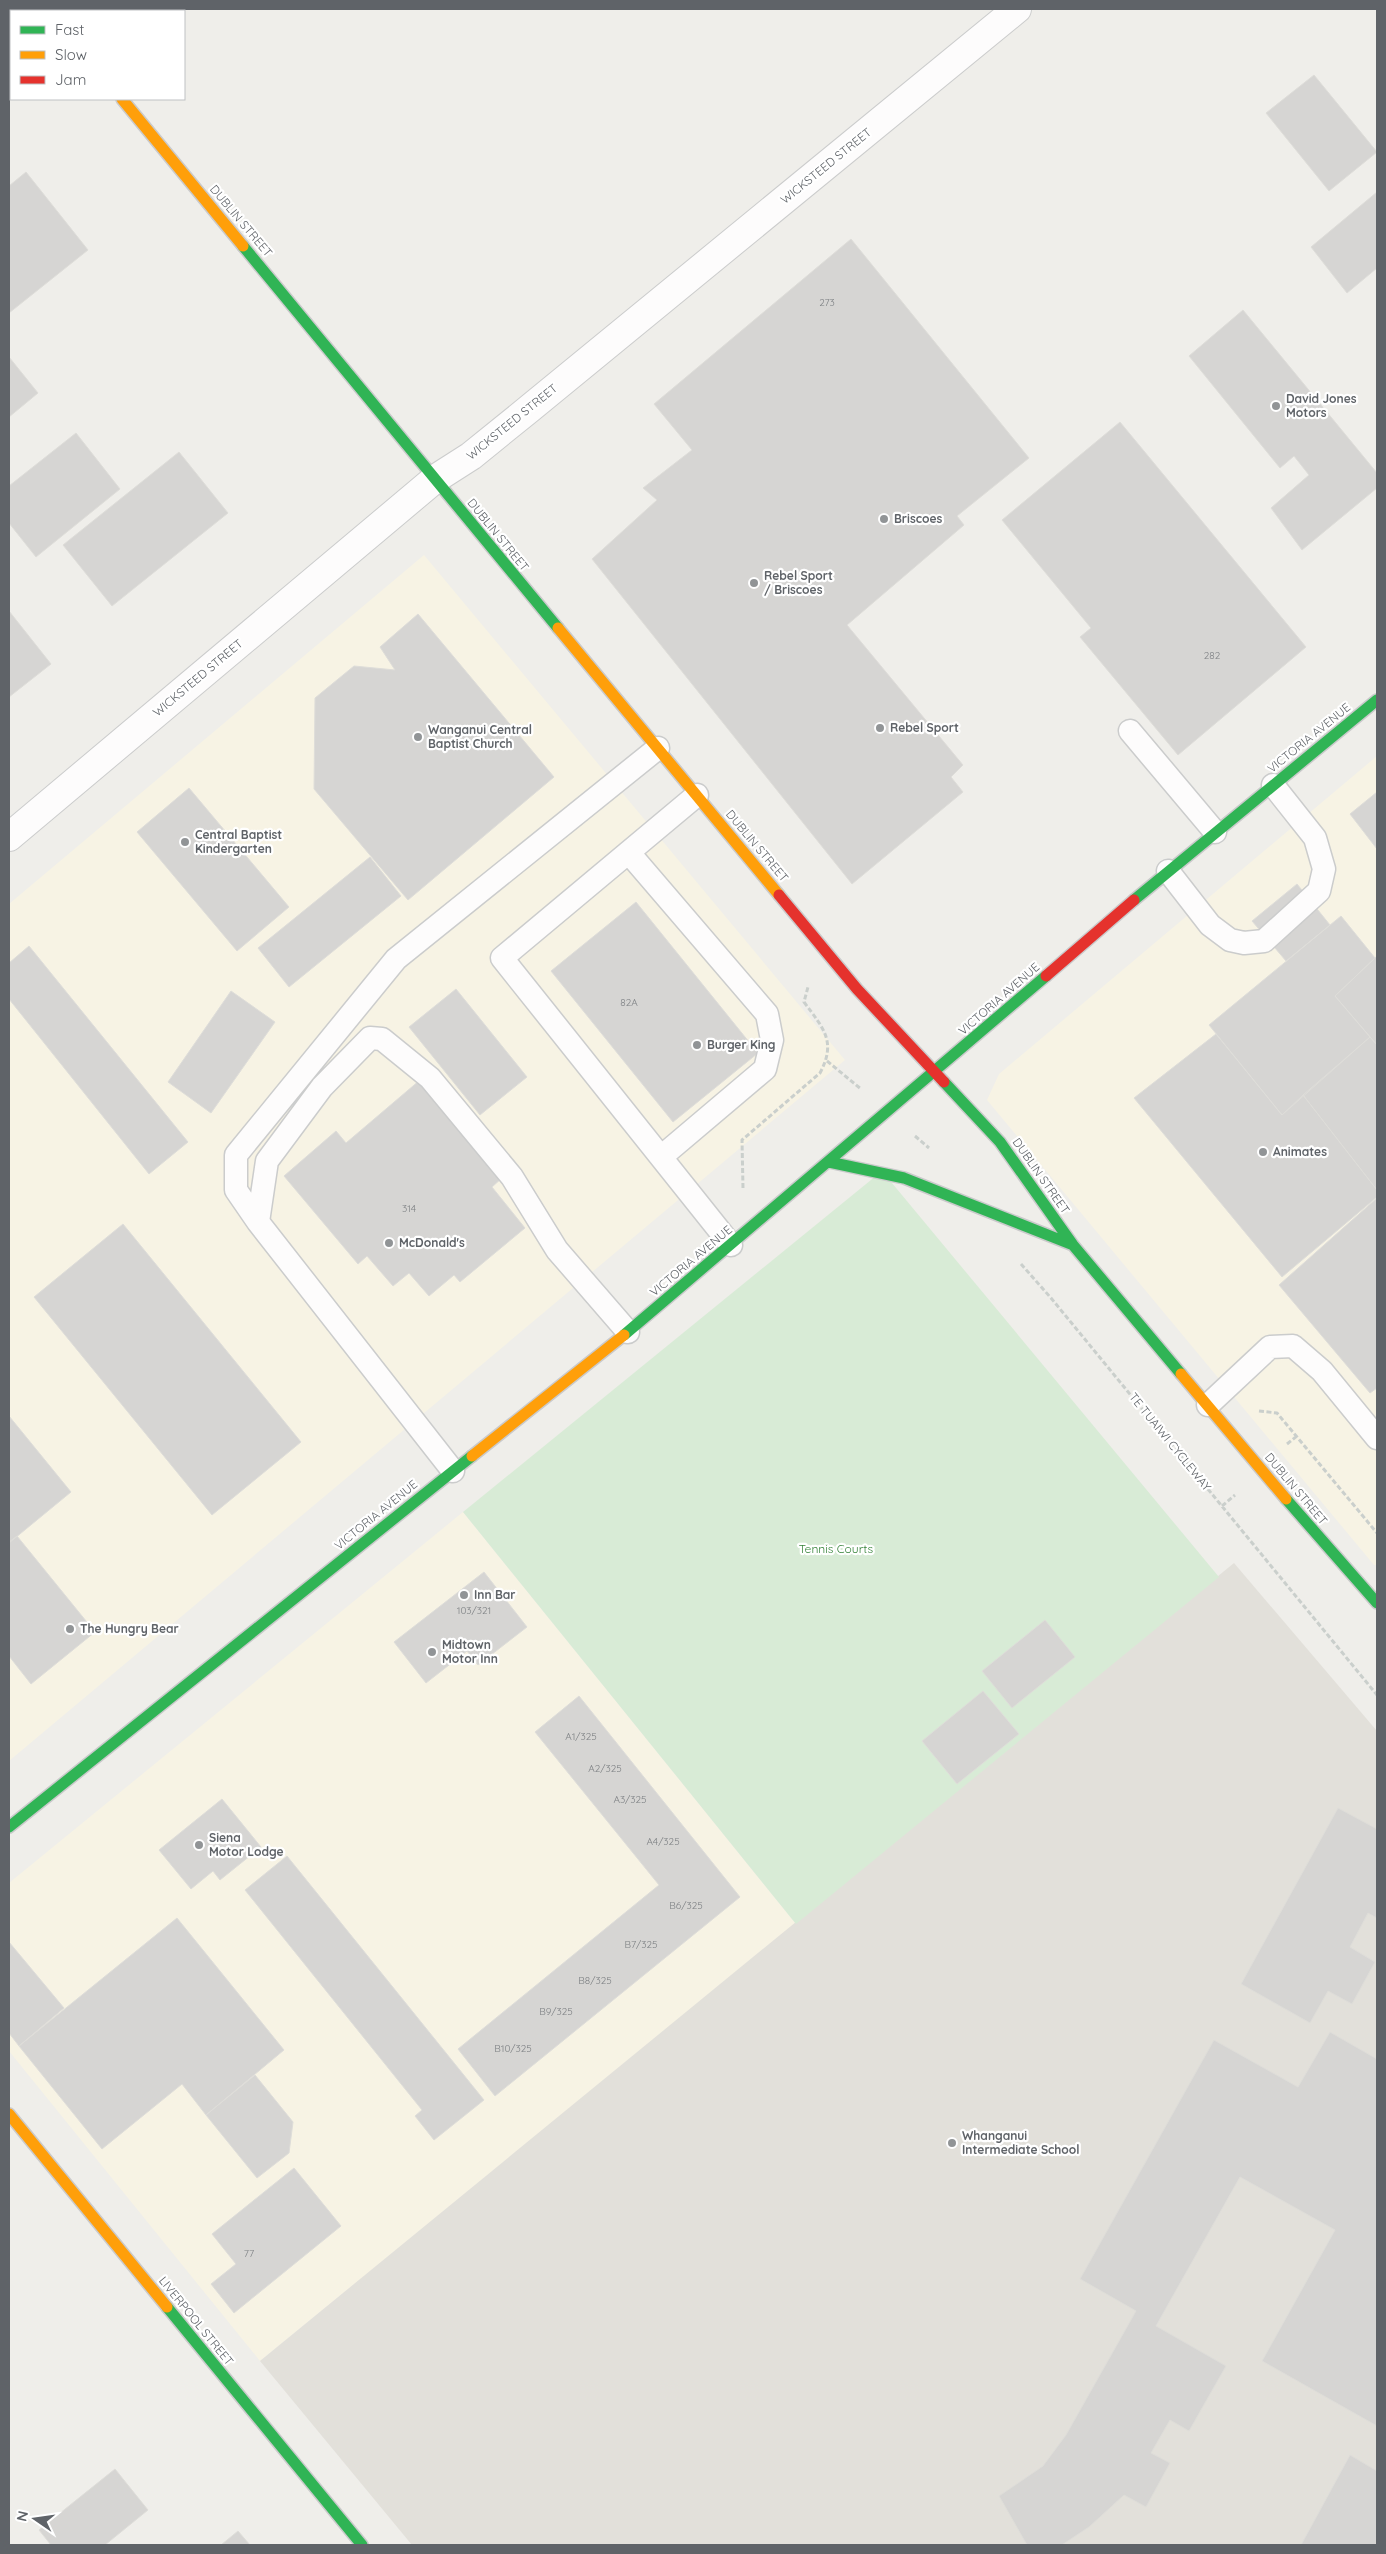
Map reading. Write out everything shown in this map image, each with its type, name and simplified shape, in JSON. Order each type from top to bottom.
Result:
[{"type":"main road","name":"DUBLIN STREET","points":[[123,100],[857,989],[1000,1142],[1022,1170],[1073,1245],[1307,1524],[1377,1603]]},
{"type":"main road","name":"VICTORIA AVENUE","points":[[9,1827],[628,1332],[935,1072],[1168,871],[1377,700]]},
{"type":"main road","points":[[829,1162],[904,1178],[1073,1245]]},
{"type":"main road","name":"LIVERPOOL STREET","points":[[9,2114],[362,2545]]},
{"type":"street","name":"WICKSTEED STREET","points":[[9,838],[435,479],[486,444],[1017,9]]},
{"type":"lane","points":[[1130,731],[1215,832]]},
{"type":"lane","points":[[453,1472],[258,1222],[236,1190],[236,1155],[396,959],[658,748]]},
{"type":"lane","points":[[1168,871],[1210,925],[1230,940],[1244,944],[1264,941],[1319,891],[1324,869],[1314,838],[1273,785]]},
{"type":"lane","points":[[697,795],[502,958],[731,1245]]},
{"type":"lane","points":[[629,852],[767,1014],[772,1040],[765,1069],[661,1157]]},
{"type":"lane","points":[[258,1222],[267,1161],[322,1087],[370,1038],[382,1040],[430,1078],[512,1177],[557,1250],[628,1332]]},
{"type":"lane","points":[[1208,1405],[1270,1347],[1293,1346],[1322,1371],[1377,1438]]},
{"type":"path","points":[[827,1060],[840,1071]]},
{"type":"path","name":"TE TUAIWI CYCLEWAY","points":[[1018,1262],[1051,1298],[1377,1695]]},
{"type":"path","points":[[1266,1411],[1276,1413],[1297,1436],[1377,1533]]},
{"type":"path","points":[[1290,1441],[1297,1436]]},
{"type":"path","points":[[1222,1506],[1230,1499]]},
{"type":"shaded area","points":[[424,555],[845,1060],[9,1761],[9,904]]},
{"type":"shaded area","points":[[1377,756],[1377,1565],[1374,1565],[987,1100],[999,1074]]},
{"type":"shaded area","points":[[463,1512],[796,1924],[260,2361],[9,2051],[9,1883]]},
{"type":"shaded area","name":"Whanganui Intermediate School","points":[[1234,1563],[1377,1731],[1377,2545],[412,2545],[260,2361]]},
{"type":"green space","name":"Tennis Courts","points":[[882,1171],[1219,1577],[796,1924],[463,1512]]},
{"type":"building","points":[[1314,75],[1377,152],[1329,191],[1266,113]]},
{"type":"building","points":[[26,172],[88,250],[9,313],[9,186]]},
{"type":"building","points":[[1377,192],[1377,268],[1347,293],[1311,247]]},
{"type":"building","name":"Rebel Sport / Briscoes","points":[[851,239],[1029,458],[957,516],[964,525],[847,625],[963,765],[951,777],[963,792],[852,884],[592,559],[657,500],[643,488],[692,450],[654,404]]},
{"type":"building","name":"David Jones Motors","points":[[1243,310],[1377,473],[1377,488],[1302,550],[1271,508],[1309,475],[1294,456],[1280,468],[1189,356]]},
{"type":"building","points":[[9,357],[38,393],[9,417]]},
{"type":"building","points":[[1120,422],[1306,647],[1178,755],[1080,637],[1091,628],[1002,520]]},
{"type":"building","points":[[76,433],[120,489],[36,557],[9,523],[9,486]]},
{"type":"building","points":[[179,452],[228,513],[112,606],[63,545]]},
{"type":"building","points":[[9,611],[51,664],[9,697]]},
{"type":"building","name":"Wanganui Central Baptist Church","points":[[418,614],[554,777],[408,900],[314,789],[315,698],[354,666],[395,670],[380,647]]},
{"type":"building","points":[[189,788],[289,907],[237,951],[137,832]]},
{"type":"building","points":[[1377,792],[1377,849],[1350,814]]},
{"type":"building","points":[[370,857],[401,896],[289,987],[258,948]]},
{"type":"building","points":[[1297,884],[1330,925],[1286,961],[1252,921]]},
{"type":"building","points":[[636,902],[758,1053],[673,1122],[551,971]]},
{"type":"building","points":[[1341,916],[1375,958],[1335,996],[1370,1037],[1282,1115],[1209,1025]]},
{"type":"building","points":[[29,946],[188,1142],[149,1174],[9,999],[9,963]]},
{"type":"building","points":[[1377,956],[1377,1045],[1335,996]]},
{"type":"building","points":[[456,989],[527,1077],[480,1115],[409,1027]]},
{"type":"building","points":[[231,991],[275,1022],[211,1113],[168,1082]]},
{"type":"building","name":"Animates","points":[[1216,1034],[1282,1115],[1303,1095],[1377,1190],[1377,1197],[1282,1277],[1134,1098]]},
{"type":"building","points":[[1370,1037],[1377,1045],[1377,1190],[1303,1095]]},
{"type":"building","points":[[420,1080],[502,1178],[492,1187],[525,1228],[460,1282],[454,1275],[429,1296],[409,1273],[393,1286],[367,1256],[358,1264],[284,1176],[336,1131],[346,1143]]},
{"type":"building","points":[[1377,1198],[1377,1388],[1370,1393],[1279,1285]]},
{"type":"building","points":[[123,1224],[301,1442],[212,1515],[34,1297]]},
{"type":"building","points":[[9,1416],[71,1492],[9,1543]]},
{"type":"building","points":[[17,1536],[95,1632],[31,1684],[9,1656],[9,1542]]},
{"type":"building","points":[[484,1572],[527,1627],[478,1665],[467,1651],[426,1683],[394,1642]]},
{"type":"building","points":[[1045,1620],[1075,1657],[1012,1708],[982,1671]]},
{"type":"building","points":[[983,1691],[1019,1734],[957,1784],[922,1741]]},
{"type":"building","points":[[579,1696],[740,1897],[495,2096],[458,2049],[659,1885],[535,1732]]},
{"type":"building","points":[[222,1799],[261,1847],[220,1880],[213,1871],[191,1889],[159,1850]]},
{"type":"building","points":[[1338,1808],[1377,1829],[1377,1918],[1368,1913],[1350,1947],[1375,1962],[1352,2004],[1328,1991],[1310,2023],[1241,1984]]},
{"type":"building","points":[[287,1856],[484,2100],[434,2140],[415,2116],[422,2110],[245,1890]]},
{"type":"building","points":[[177,1918],[284,2050],[206,2115],[182,2084],[102,2149],[19,2046]]},
{"type":"building","points":[[9,1942],[64,2008],[19,2046],[9,2033]]},
{"type":"building","points":[[1330,2032],[1377,2059],[1377,2426],[1262,2361],[1335,2230],[1240,2177],[1156,2326],[1226,2366],[1189,2431],[1170,2420],[1151,2453],[1170,2463],[1146,2507],[1124,2495],[1089,2527],[1062,2545],[1027,2545],[999,2496],[1043,2466],[1066,2435],[1136,2311],[1080,2279],[1214,2040],[1298,2087]]},
{"type":"building","points":[[255,2075],[293,2122],[289,2153],[257,2178],[206,2115]]},
{"type":"building","points":[[294,2168],[341,2226],[234,2313],[211,2284],[236,2264],[212,2234]]},
{"type":"building","points":[[1350,2455],[1377,2471],[1377,2545],[1301,2545]]},
{"type":"building","points":[[115,2469],[148,2510],[105,2545],[51,2545],[39,2530]]},
{"type":"building","points":[[238,2531],[250,2545],[221,2545]]},
{"type":"traffic: fast","points":[[243,246],[558,628]]},
{"type":"traffic: fast","points":[[1134,900],[1377,700]]},
{"type":"traffic: fast","points":[[624,1335],[1046,976]]},
{"type":"traffic: fast","points":[[944,1082],[1000,1142],[1073,1245],[1181,1374]]},
{"type":"traffic: fast","points":[[829,1162],[904,1178],[1073,1245]]},
{"type":"traffic: fast","points":[[9,1827],[472,1456]]},
{"type":"traffic: fast","points":[[1286,1499],[1377,1603]]},
{"type":"traffic: fast","points":[[167,2307],[362,2545]]},
{"type":"traffic: slow","points":[[123,100],[243,246]]},
{"type":"traffic: slow","points":[[558,628],[779,895]]},
{"type":"traffic: slow","points":[[472,1456],[624,1335]]},
{"type":"traffic: slow","points":[[1181,1374],[1286,1499]]},
{"type":"traffic: slow","points":[[9,2114],[167,2307]]},
{"type":"traffic: jam","points":[[779,895],[857,989],[944,1082]]},
{"type":"traffic: jam","points":[[1046,976],[1134,900]]},
{"type":"place","name":"David Jones Motors","points":[[1276,406]]},
{"type":"place","name":"Briscoes","points":[[884,519]]},
{"type":"place","name":"Rebel Sport / Briscoes","points":[[754,583]]},
{"type":"place","name":"Rebel Sport","points":[[880,728]]},
{"type":"place","name":"Wanganui Central Baptist Church","points":[[418,737]]},
{"type":"place","name":"Central Baptist Kindergarten","points":[[185,842]]},
{"type":"place","name":"Burger King","points":[[697,1045]]},
{"type":"place","name":"Animates","points":[[1263,1152]]},
{"type":"place","name":"McDonald's","points":[[389,1243]]},
{"type":"place","name":"Inn Bar","points":[[464,1595]]},
{"type":"place","name":"The Hungry Bear","points":[[70,1629]]},
{"type":"place","name":"Midtown Motor Inn","points":[[432,1652]]},
{"type":"place","name":"Siena Motor Lodge","points":[[199,1845]]},
{"type":"place","name":"Whanganui Intermediate School","points":[[952,2143]]}]
